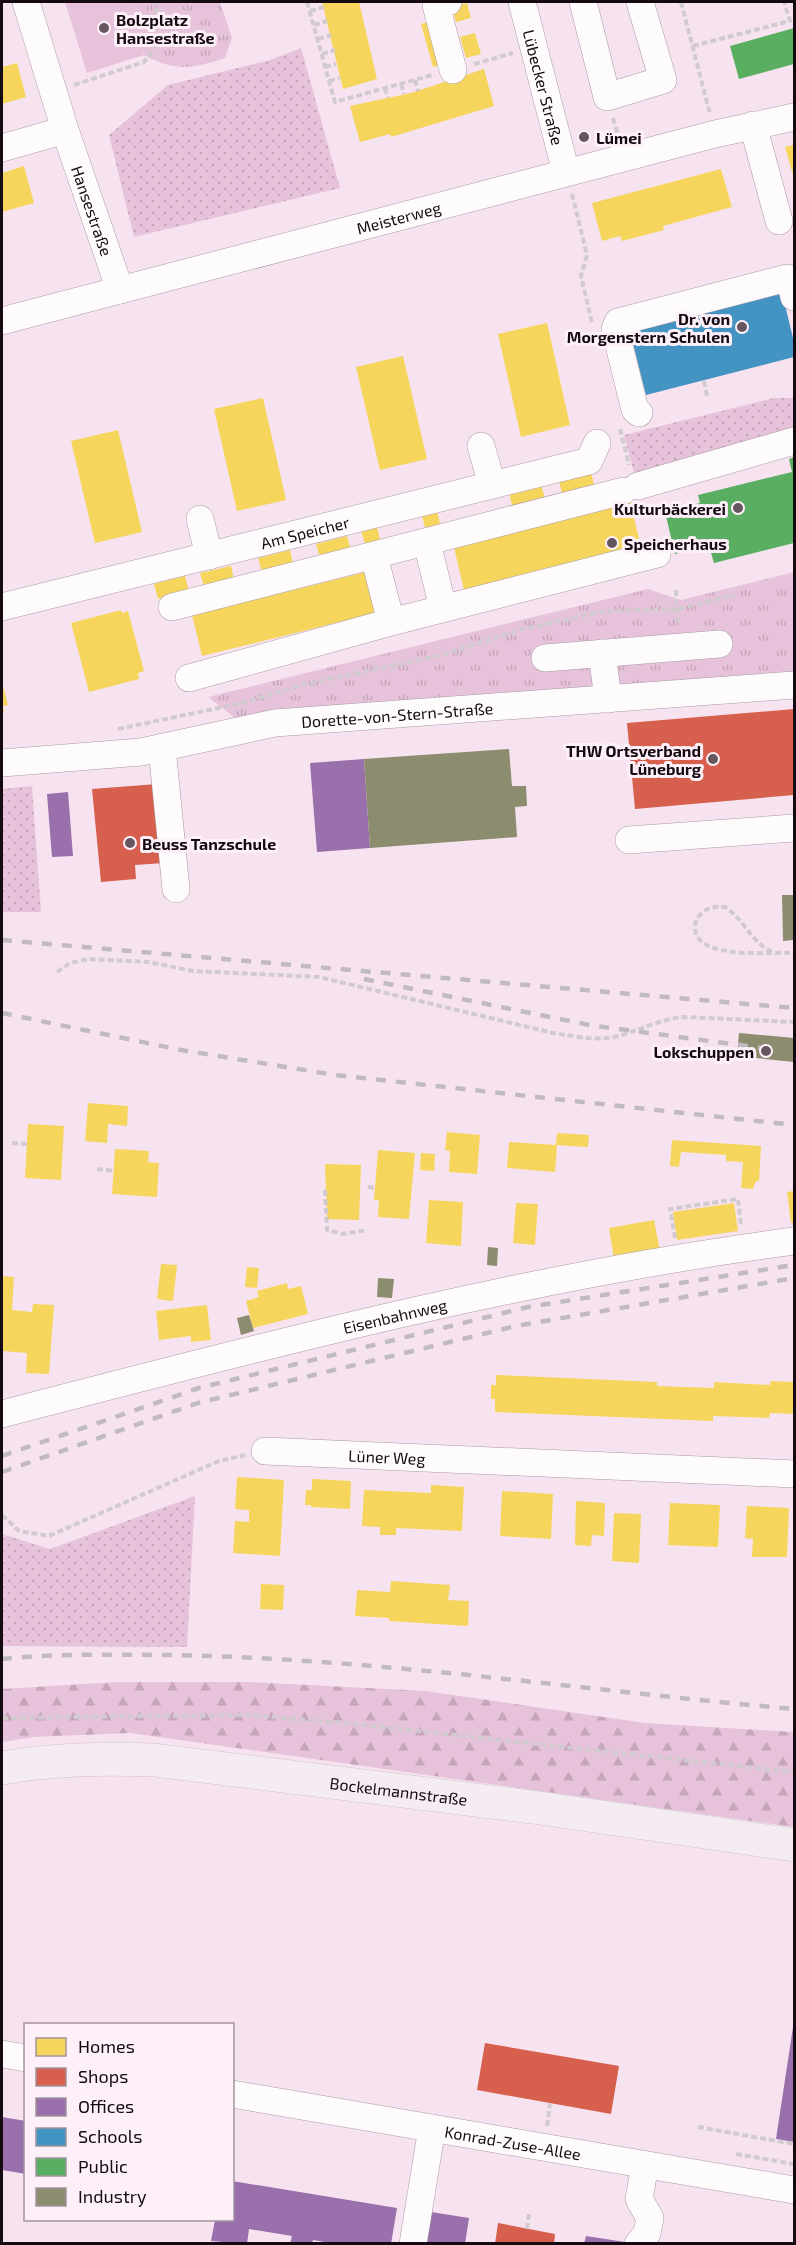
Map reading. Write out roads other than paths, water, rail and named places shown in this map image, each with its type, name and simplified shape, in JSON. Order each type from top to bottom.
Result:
[{"type":"main road","name":"Bockelmannstraße","points":[[2,1768],[33,1762],[99,1758],[154,1760],[540,1808],[795,1845]]},
{"type":"street","name":"Hansestraße","points":[[26,2],[65,130],[120,290]]},
{"type":"street","points":[[448,2],[436,5],[453,70]]},
{"type":"street","name":"Lübecker Straße","points":[[522,2],[566,172]]},
{"type":"street","points":[[583,2],[607,97],[663,80],[640,2]]},
{"type":"street","name":"Meisterweg","points":[[2,321],[566,172],[753,125],[795,117]]},
{"type":"street","points":[[753,125],[779,221]]},
{"type":"street","points":[[2,148],[65,130]]},
{"type":"street","points":[[639,413],[635,410],[615,329],[618,321],[787,278],[795,297]]},
{"type":"street","points":[[172,607],[427,543],[795,441]]},
{"type":"street","name":"Am Speicher","points":[[2,607],[589,461],[597,443]]},
{"type":"street","points":[[481,446],[492,486]]},
{"type":"street","points":[[200,519],[209,556]]},
{"type":"street","points":[[427,543],[443,608]]},
{"type":"street","points":[[189,678],[443,608],[657,554]]},
{"type":"street","points":[[374,556],[391,622]]},
{"type":"street","points":[[545,658],[719,644]]},
{"type":"street","points":[[602,653],[608,699]]},
{"type":"street","name":"Dorette-von-Stern-Straße","points":[[2,764],[162,748],[275,723],[795,685]]},
{"type":"street","points":[[162,748],[176,889]]},
{"type":"street","points":[[629,840],[795,828]]},
{"type":"street","name":"Eisenbahnweg","points":[[2,1414],[364,1322],[543,1282],[678,1258],[795,1241]]},
{"type":"street","name":"Lüner Weg","points":[[265,1451],[795,1474]]},
{"type":"street","points":[[2,2054],[24,2058]]},
{"type":"street","name":"Konrad-Zuse-Allee","points":[[234,2094],[795,2190]]},
{"type":"street","points":[[413,2244],[432,2128]]},
{"type":"street","points":[[638,2244],[647,2233],[650,2218],[639,2199],[645,2165]]},
{"type":"railway","points":[[2,940],[794,1008]]},
{"type":"railway","points":[[364,979],[589,1025],[777,1050]]},
{"type":"railway","points":[[2,1013],[181,1050],[335,1075],[794,1125]]},
{"type":"railway","points":[[2,1456],[199,1388],[528,1307],[794,1265]]},
{"type":"railway","points":[[2,1472],[198,1403],[516,1326],[794,1278]]},
{"type":"railway","points":[[2,1659],[66,1655],[252,1658],[407,1669],[794,1709]]},
{"type":"place","name":"Bolzplatz Hansestraße","points":[[104,28]]},
{"type":"place","name":"Lümei","points":[[584,137]]},
{"type":"place","name":"Dr. von Morgenstern Schulen","points":[[742,327]]},
{"type":"place","name":"Kulturbäckerei","points":[[738,508]]},
{"type":"place","name":"Speicherhaus","points":[[612,543]]},
{"type":"place","name":"THW Ortsverband Lüneburg","points":[[713,759]]},
{"type":"place","name":"Beuss Tanzschule","points":[[130,843]]},
{"type":"place","name":"Lokschuppen","points":[[766,1051]]}]
